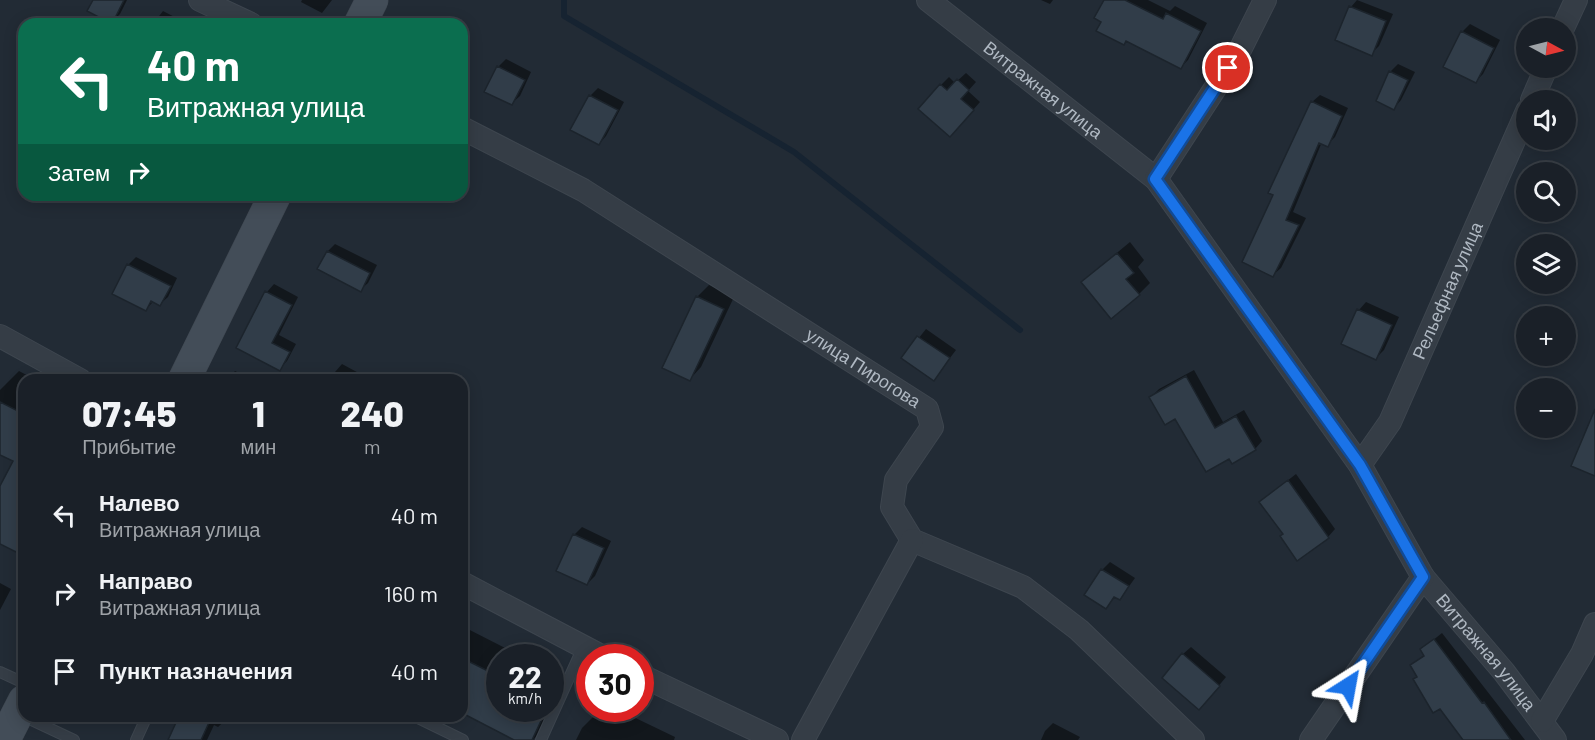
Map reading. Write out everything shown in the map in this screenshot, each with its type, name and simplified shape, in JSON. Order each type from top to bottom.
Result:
[{"type":"main road","points":[[363,18],[372,0]]},
{"type":"main road","points":[[187,374],[272,201]]},
{"type":"street","points":[[200,0],[238,18]]},
{"type":"street","name":"Витражная улица","points":[[928,0],[1155,179],[1360,465],[1423,577],[1504,672],[1556,740]]},
{"type":"street","points":[[1155,179],[1240,50],[1265,0]]},
{"type":"street","points":[[1568,18],[1576,0]]},
{"type":"street","name":"улица Пирогова","points":[[468,131],[583,190],[927,409],[932,428],[896,480],[892,507],[912,540]]},
{"type":"street","name":"Рельефная улица","points":[[1360,465],[1390,422],[1516,136]]},
{"type":"street","points":[[0,336],[69,374]]},
{"type":"street","points":[[802,740],[912,540],[1023,588],[1079,630],[1194,740]]},
{"type":"street","points":[[1311,740],[1423,577]]},
{"type":"street","points":[[468,586],[577,644]]},
{"type":"street","points":[[1542,721],[1582,654],[1595,624]]},
{"type":"street","points":[[654,682],[777,740]]},
{"type":"lane","points":[[541,740],[576,662]]},
{"type":"lane","points":[[0,672],[18,680]]},
{"type":"lane","points":[[26,722],[74,740]]},
{"type":"lane","points":[[141,738],[145,722]]},
{"type":"lane","points":[[426,722],[463,740]]},
{"type":"building","points":[[93,0],[124,0],[115,18],[100,18],[87,11]]},
{"type":"building","points":[[1104,0],[1125,0],[1163,19],[1166,13],[1201,31],[1181,69],[1126,41],[1124,45],[1096,31],[1101,22],[1094,18]]},
{"type":"building","points":[[1349,6],[1386,21],[1372,56],[1335,40]]},
{"type":"building","points":[[1461,31],[1494,48],[1476,83],[1443,67]]},
{"type":"building","points":[[497,66],[525,80],[512,105],[484,92]]},
{"type":"building","points":[[1389,71],[1408,80],[1394,110],[1376,101]]},
{"type":"building","points":[[957,79],[969,90],[961,99],[974,110],[950,137],[918,109],[940,84],[947,90]]},
{"type":"building","points":[[589,95],[618,110],[599,145],[570,130]]},
{"type":"building","points":[[1311,101],[1342,116],[1328,147],[1319,143],[1286,220],[1299,225],[1273,277],[1242,262],[1273,195],[1268,193]]},
{"type":"building","points":[[327,251],[370,273],[361,292],[317,269]]},
{"type":"building","points":[[1117,253],[1134,273],[1126,279],[1140,295],[1111,319],[1081,282]]},
{"type":"building","points":[[127,264],[171,286],[160,306],[151,301],[146,311],[112,294]]},
{"type":"building","points":[[265,291],[292,305],[272,343],[290,352],[280,371],[236,348]]},
{"type":"building","points":[[696,296],[724,309],[690,381],[662,368]]},
{"type":"building","points":[[1357,309],[1392,325],[1376,360],[1341,344]]},
{"type":"building","points":[[917,336],[950,358],[934,381],[901,358]]},
{"type":"building","points":[[1186,376],[1215,428],[1236,416],[1256,450],[1232,464],[1229,459],[1206,472],[1175,419],[1165,425],[1149,397]]},
{"type":"building","points":[[0,402],[18,411],[18,548],[16,552],[0,544],[0,486],[13,461],[0,455]]},
{"type":"building","points":[[1595,409],[1595,476],[1571,466]]},
{"type":"building","points":[[1288,480],[1329,538],[1297,561],[1280,536],[1283,534],[1259,502]]},
{"type":"building","points":[[573,534],[604,548],[587,585],[556,571]]},
{"type":"building","points":[[1101,569],[1129,586],[1120,600],[1114,597],[1106,609],[1084,595]]},
{"type":"building","points":[[1434,639],[1511,740],[1463,740],[1440,709],[1433,713],[1413,679],[1417,677],[1410,665],[1424,656],[1420,649]]},
{"type":"building","points":[[1182,653],[1220,686],[1199,710],[1162,678]]},
{"type":"building","points":[[468,661],[486,670],[486,722],[540,722],[532,740],[514,740],[468,716]]},
{"type":"building","points":[[176,722],[209,722],[201,740],[168,740]]},
{"type":"waterway","points":[[564,0],[564,16],[794,152],[1020,330]]},
{"type":"route","points":[[1228,68],[1155,179],[1360,465],[1423,577],[1348,686]]}]
